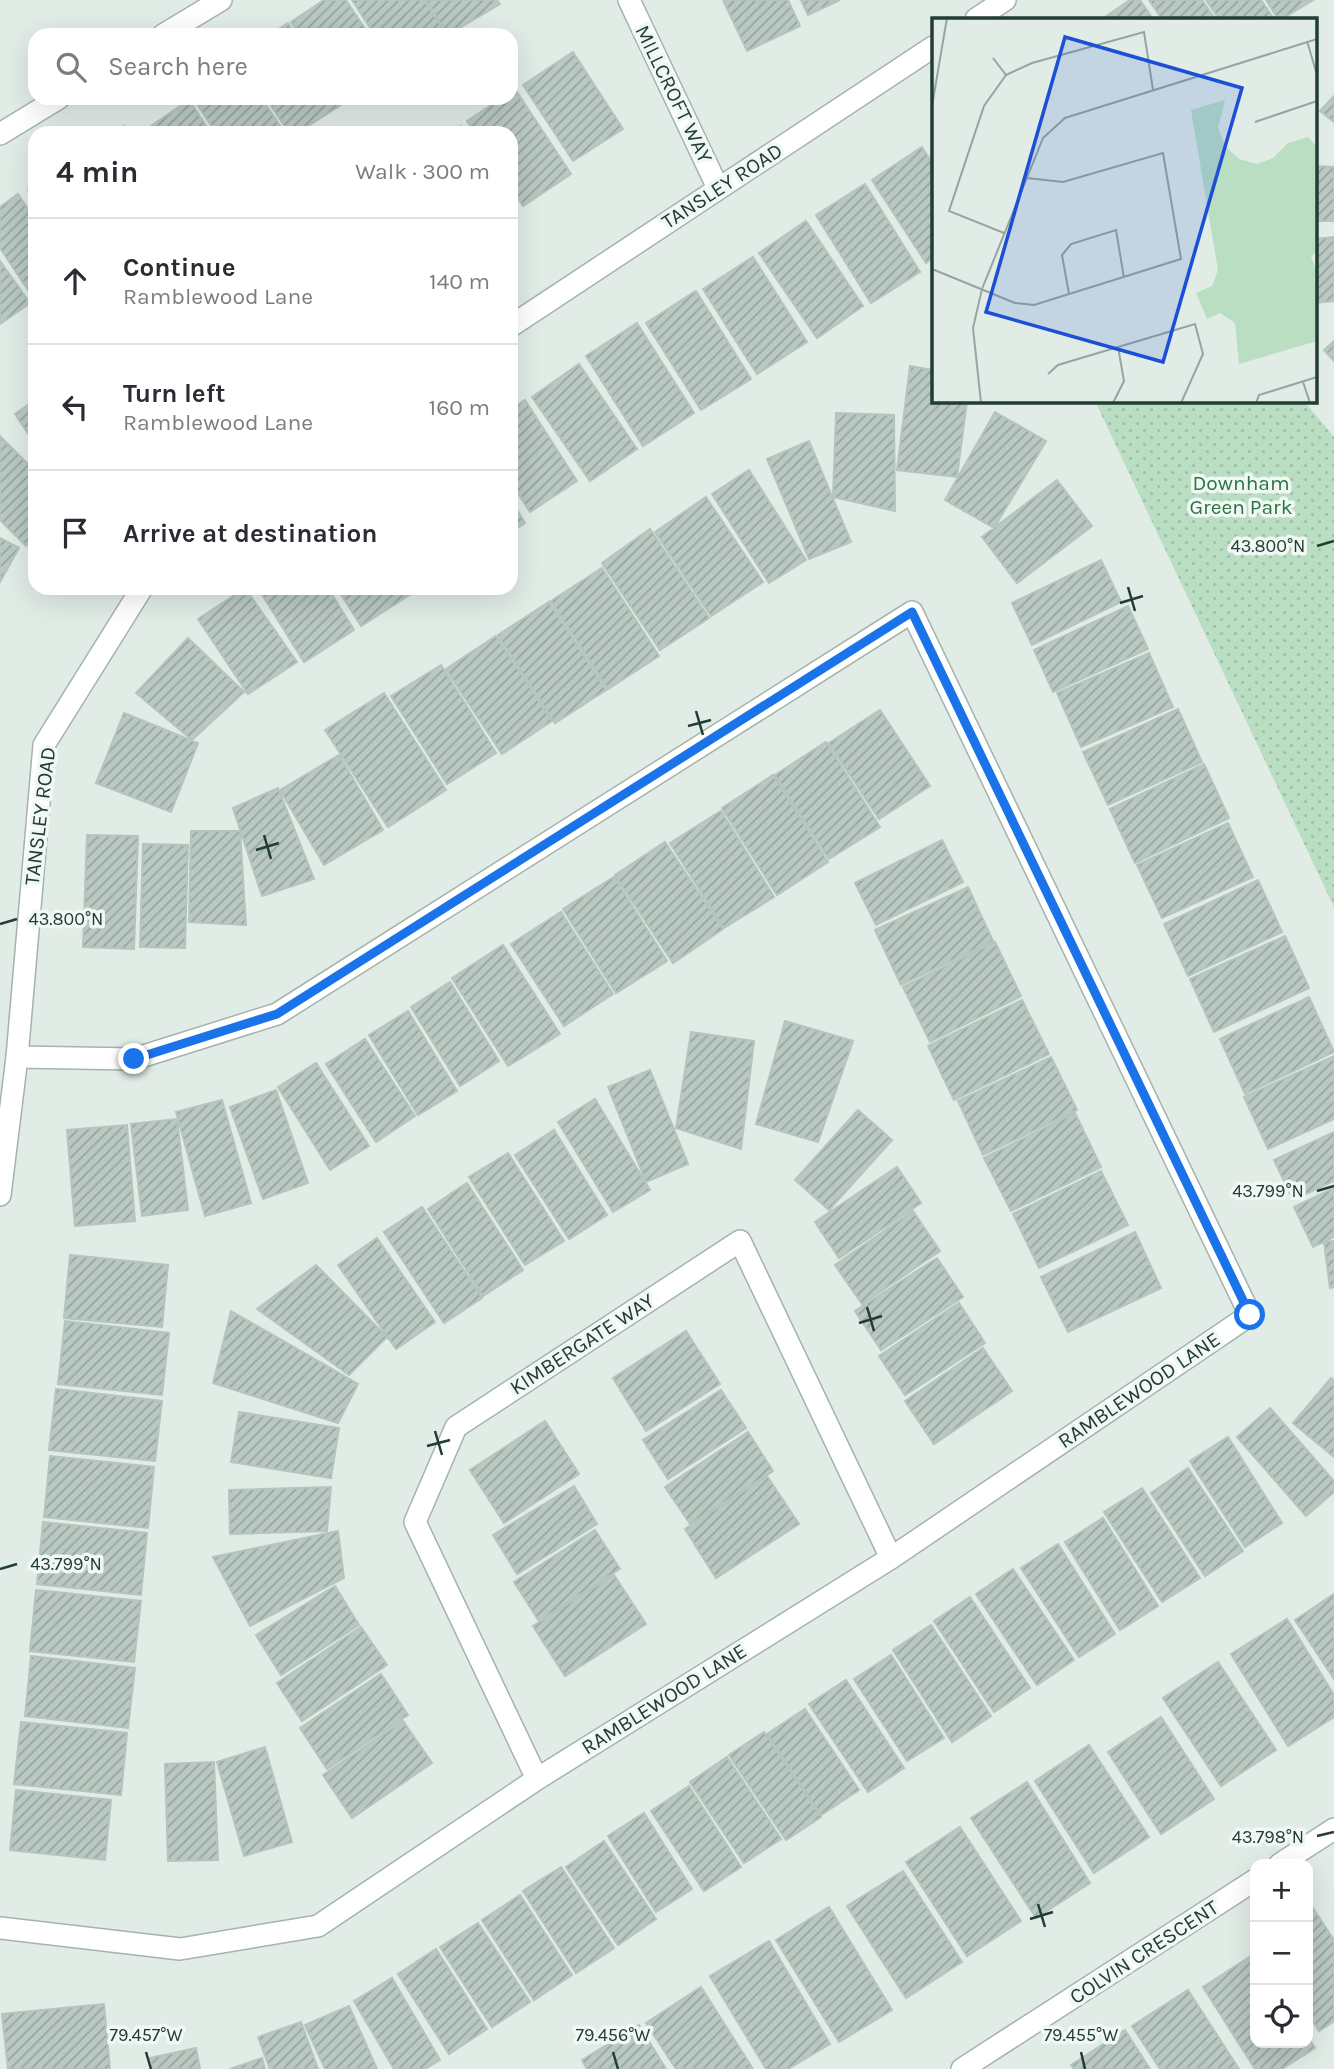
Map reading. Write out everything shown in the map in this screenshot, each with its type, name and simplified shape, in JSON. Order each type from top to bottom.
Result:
[{"type":"street","points":[[175,28],[221,0]]},
{"type":"street","name":"MILLCROFT WAY","points":[[629,0],[719,188]]},
{"type":"street","points":[[978,18],[1005,0]]},
{"type":"street","name":"TANSLEY ROAD","points":[[518,321],[932,48]]},
{"type":"street","points":[[0,134],[48,105]]},
{"type":"street","name":"TANSLEY ROAD","points":[[0,1195],[17,1057],[44,745],[138,595]]},
{"type":"street","name":"RAMBLEWOOD LANE","points":[[0,1928],[180,1950],[318,1926],[537,1779],[891,1558],[1250,1315],[912,612],[277,1014],[134,1059],[17,1057]]},
{"type":"street","name":"KIMBERGATE WAY","points":[[537,1779],[415,1522],[456,1427],[740,1241],[891,1558]]},
{"type":"street","points":[[1288,1859],[1334,1829]]},
{"type":"street","name":"COLVIN CRESCENT","points":[[962,2069],[990,2062],[1250,1883]]},
{"type":"green space","name":"Downham Green Park","points":[[1095,402],[1305,402],[1334,437],[1334,907]]},
{"type":"building","points":[[324,0],[346,0],[364,28],[295,28],[291,22]]},
{"type":"building","points":[[352,0],[424,0],[442,28],[370,28]]},
{"type":"building","points":[[426,0],[497,0],[500,4],[460,28],[444,28]]},
{"type":"building","points":[[723,0],[788,0],[800,26],[747,51]]},
{"type":"building","points":[[801,0],[840,0],[808,15]]},
{"type":"building","points":[[1130,0],[1140,0],[1152,18],[1103,18]]},
{"type":"building","points":[[1149,0],[1202,0],[1214,18],[1161,18]]},
{"type":"building","points":[[1206,0],[1261,0],[1273,18],[1218,18]]},
{"type":"building","points":[[1266,0],[1313,0],[1284,18],[1277,18]]},
{"type":"building","points":[[573,52],[623,129],[573,161],[523,85]]},
{"type":"building","points":[[518,94],[571,174],[523,206],[518,198],[518,126],[470,126],[467,121],[491,105],[518,105]]},
{"type":"building","points":[[1334,96],[1334,122],[1320,111]]},
{"type":"building","points":[[182,105],[192,105],[206,126],[151,126]]},
{"type":"building","points":[[198,105],[266,105],[280,126],[211,126]]},
{"type":"building","points":[[271,105],[341,105],[308,126],[284,126]]},
{"type":"building","points":[[922,147],[932,162],[932,259],[926,263],[872,180]]},
{"type":"building","points":[[1316,166],[1334,167],[1334,221],[1316,221]]},
{"type":"building","points":[[865,184],[920,272],[871,303],[816,215]]},
{"type":"building","points":[[18,194],[28,209],[28,290],[0,248],[0,207]]},
{"type":"building","points":[[806,221],[863,306],[817,338],[759,253]]},
{"type":"building","points":[[1334,237],[1334,301],[1316,303],[1316,239]]},
{"type":"building","points":[[753,257],[807,342],[757,374],[703,289]]},
{"type":"building","points":[[0,261],[28,300],[28,304],[0,324]]},
{"type":"building","points":[[696,291],[751,379],[701,410],[646,323]]},
{"type":"building","points":[[637,323],[694,413],[643,446],[586,356]]},
{"type":"building","points":[[1334,341],[1334,361],[1324,350]]},
{"type":"building","points":[[579,364],[637,449],[590,481],[532,397]]},
{"type":"building","points":[[910,366],[932,370],[932,402],[967,402],[957,477],[897,470]]},
{"type":"building","points":[[525,400],[577,481],[530,512],[518,493],[518,404]]},
{"type":"building","points":[[28,405],[28,434],[15,414]]},
{"type":"building","points":[[995,412],[1046,441],[994,528],[945,500]]},
{"type":"building","points":[[836,413],[894,415],[895,511],[833,497]]},
{"type":"building","points":[[0,436],[28,464],[28,544],[26,546],[0,520]]},
{"type":"building","points":[[809,441],[851,542],[809,559],[767,459]]},
{"type":"building","points":[[749,470],[806,560],[769,583],[712,494]]},
{"type":"building","points":[[1057,480],[1092,526],[1017,583],[982,537]]},
{"type":"building","points":[[706,497],[763,582],[711,616],[655,532]]},
{"type":"building","points":[[518,512],[525,523],[518,528]]},
{"type":"building","points":[[650,529],[709,618],[660,650],[602,563]]},
{"type":"building","points":[[0,538],[19,548],[0,582]]},
{"type":"building","points":[[1101,560],[1121,602],[1032,645],[1012,603]]},
{"type":"building","points":[[602,568],[659,656],[608,689],[551,601]]},
{"type":"building","points":[[234,595],[250,595],[297,662],[248,694],[198,619]]},
{"type":"building","points":[[262,595],[332,595],[354,630],[304,662]]},
{"type":"building","points":[[341,595],[409,595],[361,626]]},
{"type":"building","points":[[549,602],[606,690],[555,723],[498,635]]},
{"type":"building","points":[[1128,606],[1148,649],[1053,692],[1034,650]]},
{"type":"building","points":[[496,636],[552,721],[502,754],[446,669]]},
{"type":"building","points":[[188,638],[244,692],[192,740],[136,693]]},
{"type":"building","points":[[1149,653],[1173,707],[1081,747],[1057,693]]},
{"type":"building","points":[[441,665],[496,753],[447,784],[391,696]]},
{"type":"building","points":[[384,693],[446,790],[388,827],[325,730]]},
{"type":"building","points":[[1178,709],[1202,762],[1108,805],[1083,752]]},
{"type":"building","points":[[880,710],[930,786],[879,819],[829,743]]},
{"type":"building","points":[[124,713],[198,743],[171,812],[96,783]]},
{"type":"building","points":[[826,742],[880,827],[829,859],[775,775]]},
{"type":"building","points":[[339,755],[383,830],[324,865],[280,790]]},
{"type":"building","points":[[1204,764],[1229,818],[1135,863],[1110,809]]},
{"type":"building","points":[[773,775],[828,862],[777,895],[722,808]]},
{"type":"building","points":[[278,788],[314,879],[262,896],[233,808]]},
{"type":"building","points":[[721,811],[774,897],[724,928],[670,843]]},
{"type":"building","points":[[1228,823],[1253,877],[1162,918],[1137,865]]},
{"type":"building","points":[[191,831],[240,831],[246,925],[189,922]]},
{"type":"building","points":[[87,835],[138,836],[134,949],[83,947]]},
{"type":"building","points":[[942,840],[963,882],[876,925],[855,883]]},
{"type":"building","points":[[665,842],[723,929],[673,963],[615,875]]},
{"type":"building","points":[[143,844],[188,845],[185,948],[140,947]]},
{"type":"building","points":[[614,877],[667,961],[616,993],[563,909]]},
{"type":"building","points":[[1258,880],[1282,932],[1188,976],[1164,924]]},
{"type":"building","points":[[968,887],[993,941],[901,985],[875,930]]},
{"type":"building","points":[[561,912],[613,994],[564,1026],[511,944]]},
{"type":"building","points":[[1285,936],[1309,988],[1214,1032],[1190,979]]},
{"type":"building","points":[[995,942],[1021,996],[930,1042],[903,987]]},
{"type":"building","points":[[503,945],[560,1034],[508,1066],[452,978]]},
{"type":"building","points":[[450,982],[499,1061],[460,1086],[411,1007]]},
{"type":"building","points":[[1309,997],[1334,1052],[1245,1094],[1220,1039]]},
{"type":"building","points":[[1022,1000],[1049,1054],[954,1100],[928,1046]]},
{"type":"building","points":[[408,1011],[457,1091],[418,1115],[369,1035]]},
{"type":"building","points":[[785,1021],[853,1041],[818,1142],[756,1124]]},
{"type":"building","points":[[691,1032],[754,1041],[741,1149],[676,1128]]},
{"type":"building","points":[[365,1039],[415,1116],[376,1142],[326,1064]]},
{"type":"building","points":[[1334,1056],[1334,1119],[1268,1149],[1244,1097]]},
{"type":"building","points":[[1051,1057],[1077,1110],[983,1155],[958,1101]]},
{"type":"building","points":[[316,1063],[369,1146],[330,1170],[278,1087]]},
{"type":"building","points":[[650,1070],[688,1164],[646,1182],[608,1087]]},
{"type":"building","points":[[276,1090],[308,1183],[263,1199],[230,1107]]},
{"type":"building","points":[[595,1099],[650,1190],[613,1212],[558,1122]]},
{"type":"building","points":[[222,1100],[251,1203],[205,1216],[176,1112]]},
{"type":"building","points":[[858,1110],[892,1140],[829,1210],[795,1180]]},
{"type":"building","points":[[1075,1113],[1101,1167],[1011,1211],[984,1158]]},
{"type":"building","points":[[177,1119],[188,1210],[142,1216],[131,1124]]},
{"type":"building","points":[[127,1125],[135,1221],[75,1226],[67,1130]]},
{"type":"building","points":[[554,1130],[607,1215],[569,1239],[515,1155]]},
{"type":"building","points":[[1334,1132],[1334,1181],[1293,1200],[1274,1160]]},
{"type":"building","points":[[508,1153],[564,1241],[525,1265],[469,1177]]},
{"type":"building","points":[[897,1167],[921,1203],[839,1258],[815,1222]]},
{"type":"building","points":[[1101,1171],[1128,1225],[1039,1268],[1013,1214]]},
{"type":"building","points":[[467,1183],[523,1270],[483,1296],[428,1209]]},
{"type":"building","points":[[1334,1188],[1334,1237],[1313,1247],[1294,1207]]},
{"type":"building","points":[[422,1207],[482,1298],[444,1323],[384,1232]]},
{"type":"building","points":[[913,1211],[940,1251],[862,1304],[835,1265]]},
{"type":"building","points":[[1135,1232],[1161,1288],[1068,1332],[1041,1277]]},
{"type":"building","points":[[377,1238],[435,1322],[396,1349],[338,1265]]},
{"type":"building","points":[[1334,1241],[1334,1287],[1330,1288],[1324,1242]]},
{"type":"building","points":[[70,1255],[168,1265],[162,1327],[64,1318]]},
{"type":"building","points":[[937,1258],[963,1297],[881,1350],[855,1311]]},
{"type":"building","points":[[316,1265],[387,1337],[349,1375],[257,1309]]},
{"type":"building","points":[[959,1303],[985,1343],[905,1395],[879,1356]]},
{"type":"building","points":[[231,1311],[358,1384],[338,1423],[213,1383]]},
{"type":"building","points":[[65,1321],[169,1333],[162,1395],[58,1384]]},
{"type":"building","points":[[686,1331],[720,1384],[646,1431],[613,1378]]},
{"type":"building","points":[[983,1348],[1012,1391],[934,1444],[905,1401]]},
{"type":"building","points":[[1331,1378],[1334,1381],[1334,1457],[1293,1423]]},
{"type":"building","points":[[56,1389],[162,1401],[155,1461],[49,1450]]},
{"type":"building","points":[[721,1390],[746,1428],[668,1479],[643,1440]]},
{"type":"building","points":[[1270,1408],[1334,1481],[1334,1492],[1306,1516],[1237,1437]]},
{"type":"building","points":[[239,1412],[339,1428],[331,1478],[231,1462]]},
{"type":"building","points":[[545,1421],[579,1474],[504,1523],[470,1470]]},
{"type":"building","points":[[748,1432],[773,1471],[690,1524],[665,1487]]},
{"type":"building","points":[[1228,1437],[1282,1523],[1245,1547],[1190,1461]]},
{"type":"building","points":[[50,1456],[154,1467],[148,1528],[44,1517]]},
{"type":"building","points":[[1188,1468],[1243,1551],[1205,1576],[1151,1493]]},
{"type":"building","points":[[767,1476],[799,1524],[716,1578],[685,1529]]},
{"type":"building","points":[[574,1486],[597,1524],[517,1574],[493,1535]]},
{"type":"building","points":[[331,1487],[327,1531],[230,1534],[229,1490]]},
{"type":"building","points":[[1142,1488],[1200,1578],[1162,1602],[1104,1512]]},
{"type":"building","points":[[1103,1518],[1158,1606],[1120,1630],[1065,1542]]},
{"type":"building","points":[[43,1522],[147,1533],[141,1595],[37,1584]]},
{"type":"building","points":[[595,1530],[620,1569],[539,1621],[514,1582]]},
{"type":"building","points":[[338,1531],[344,1578],[250,1626],[213,1557]]},
{"type":"building","points":[[1058,1544],[1115,1634],[1079,1657],[1021,1568]]},
{"type":"building","points":[[1013,1569],[1074,1660],[1037,1685],[976,1594]]},
{"type":"building","points":[[614,1575],[646,1624],[565,1676],[533,1626]]},
{"type":"building","points":[[335,1586],[359,1625],[281,1675],[256,1635]]},
{"type":"building","points":[[36,1590],[141,1601],[134,1662],[30,1651]]},
{"type":"building","points":[[1334,1594],[1334,1679],[1295,1620]]},
{"type":"building","points":[[970,1597],[1030,1688],[994,1712],[934,1621]]},
{"type":"building","points":[[1287,1619],[1334,1695],[1334,1717],[1288,1746],[1231,1654]]},
{"type":"building","points":[[931,1625],[991,1716],[952,1742],[893,1650]]},
{"type":"building","points":[[361,1627],[387,1665],[302,1721],[277,1683]]},
{"type":"building","points":[[891,1655],[944,1738],[907,1761],[854,1679]]},
{"type":"building","points":[[31,1656],[135,1668],[128,1728],[25,1716]]},
{"type":"building","points":[[1218,1662],[1276,1750],[1221,1786],[1163,1698]]},
{"type":"building","points":[[381,1674],[408,1715],[327,1769],[300,1728]]},
{"type":"building","points":[[846,1680],[904,1768],[868,1792],[809,1704]]},
{"type":"building","points":[[805,1709],[859,1790],[821,1815],[767,1734]]},
{"type":"building","points":[[1161,1717],[1214,1799],[1161,1834],[1108,1752]]},
{"type":"building","points":[[403,1721],[432,1763],[352,1818],[323,1775]]},
{"type":"building","points":[[21,1722],[127,1733],[121,1795],[14,1784]]},
{"type":"building","points":[[764,1732],[821,1817],[786,1840],[729,1755]]},
{"type":"building","points":[[1089,1745],[1149,1837],[1094,1873],[1035,1781]]},
{"type":"building","points":[[265,1747],[292,1842],[244,1856],[217,1762]]},
{"type":"building","points":[[727,1757],[781,1839],[744,1863],[690,1782]]},
{"type":"building","points":[[214,1762],[218,1860],[168,1861],[165,1764]]},
{"type":"building","points":[[1027,1782],[1090,1883],[1036,1918],[971,1818]]},
{"type":"building","points":[[689,1786],[741,1867],[704,1891],[651,1811]]},
{"type":"building","points":[[16,1790],[111,1800],[105,1860],[10,1850]]},
{"type":"building","points":[[644,1813],[692,1889],[656,1912],[608,1836]]},
{"type":"building","points":[[960,1827],[1021,1921],[967,1956],[906,1862]]},
{"type":"building","points":[[604,1841],[656,1919],[618,1945],[566,1867]]},
{"type":"building","points":[[561,1867],[614,1948],[576,1973],[523,1891]]},
{"type":"building","points":[[903,1871],[962,1962],[906,1998],[847,1906]]},
{"type":"building","points":[[520,1895],[572,1975],[534,2000],[482,1920]]},
{"type":"building","points":[[829,1907],[892,2010],[839,2042],[776,1940]]},
{"type":"building","points":[[1313,1908],[1334,1940],[1334,2021],[1319,2031],[1313,2022]]},
{"type":"building","points":[[478,1923],[530,2002],[492,2027],[440,1947]]},
{"type":"building","points":[[769,1941],[830,2044],[788,2069],[766,2069],[710,1976]]},
{"type":"building","points":[[436,1949],[487,2029],[449,2054],[398,1974]]},
{"type":"building","points":[[1250,1957],[1250,2048],[1313,2048],[1313,2045],[1315,2048],[1282,2069],[1255,2069],[1203,1987]]},
{"type":"building","points":[[392,1978],[440,2060],[425,2069],[394,2069],[354,2001]]},
{"type":"building","points":[[701,1987],[753,2069],[676,2069],[646,2023]]},
{"type":"building","points":[[1188,1990],[1239,2069],[1160,2069],[1132,2026]]},
{"type":"building","points":[[104,2004],[110,2069],[8,2069],[2,2014]]},
{"type":"building","points":[[349,2006],[377,2069],[325,2069],[305,2025]]},
{"type":"building","points":[[301,2022],[318,2069],[270,2069],[258,2037]]},
{"type":"building","points":[[639,2025],[666,2069],[587,2069],[582,2060]]},
{"type":"building","points":[[1125,2030],[1150,2069],[1074,2069],[1071,2065]]},
{"type":"building","points":[[196,2048],[200,2069],[153,2069],[150,2058]]},
{"type":"building","points":[[262,2058],[265,2069],[230,2069]]},
{"type":"route","points":[[134,1059],[277,1014],[912,612],[1250,1315]]}]
